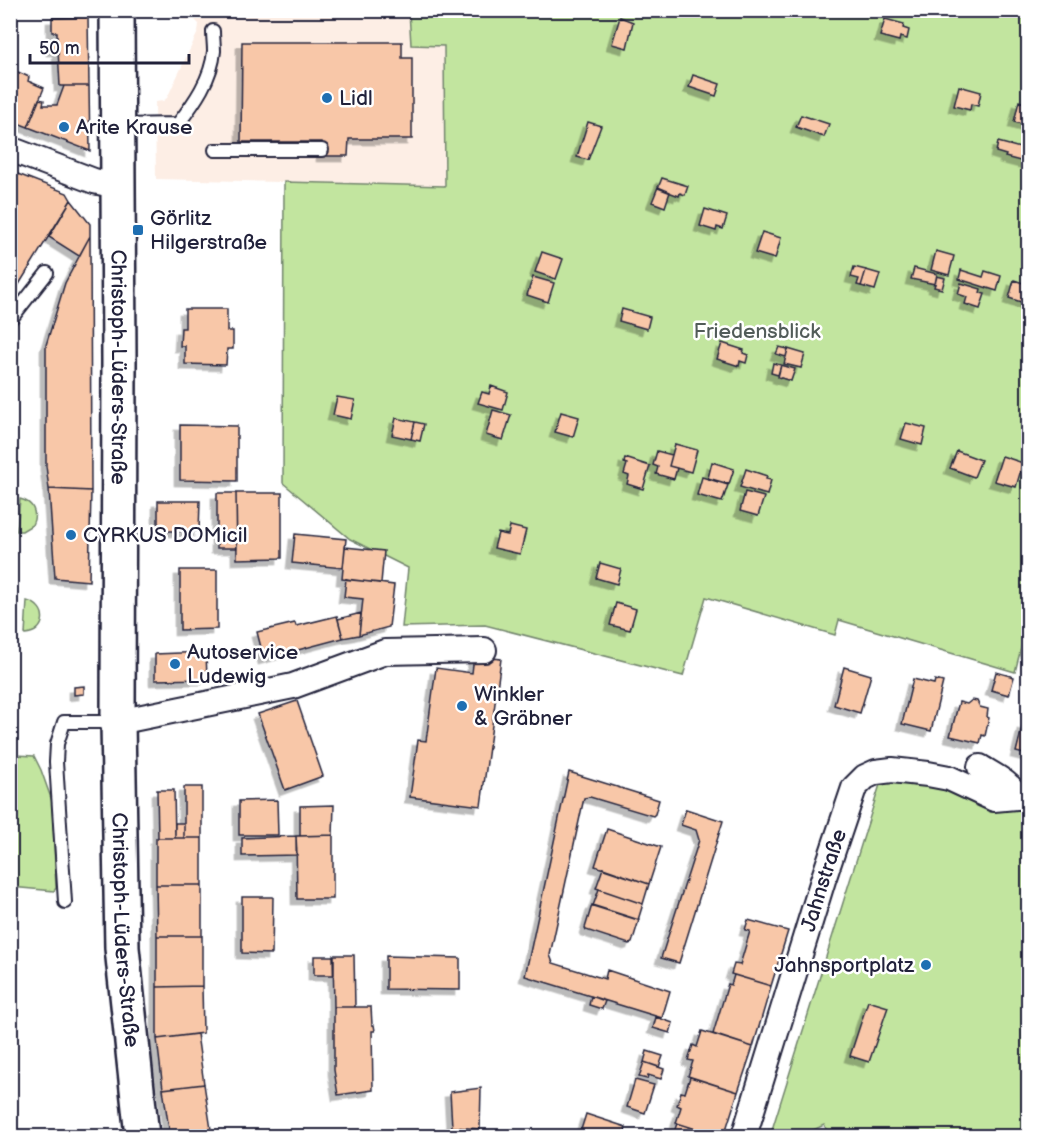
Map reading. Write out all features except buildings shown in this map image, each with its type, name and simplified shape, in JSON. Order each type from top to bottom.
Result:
[{"type":"street","name":"Christoph-Lüders-Straße","points":[[117,10],[118,722],[122,948],[142,1137]]},
{"type":"street","points":[[10,149],[94,182],[117,186]]},
{"type":"street","points":[[118,722],[293,686],[385,652],[484,650]]},
{"type":"street","points":[[980,767],[1023,796]]},
{"type":"street","name":"Jahnstraße","points":[[744,1137],[823,880],[854,788],[866,777],[876,772],[892,770],[928,774],[956,781],[994,799],[1023,796]]},
{"type":"lane","points":[[117,125],[178,124],[196,100],[208,75],[214,53],[213,32]]},
{"type":"lane","points":[[215,150],[322,150]]},
{"type":"lane","points":[[10,320],[47,273]]},
{"type":"lane","points":[[66,902],[56,762],[57,744],[64,722],[118,722]]},
{"type":"shaded area","points":[[179,11],[409,11],[411,45],[444,46],[445,186],[156,179],[155,102],[167,98],[198,32],[199,24],[195,20],[179,19]]},
{"type":"green space","name":"Friedensblick","points":[[409,11],[1028,11],[1028,620],[1015,672],[839,620],[835,635],[706,597],[683,676],[485,625],[402,627],[408,568],[350,539],[283,483],[284,182],[445,186],[444,46],[411,45]]},
{"type":"green space","points":[[20,499],[31,505],[34,521],[22,531],[17,531]]},
{"type":"green space","points":[[27,601],[39,608],[42,619],[38,629],[25,634]]},
{"type":"green space","points":[[16,755],[34,756],[52,801],[56,888],[54,891],[11,887],[10,771],[15,771]]},
{"type":"green space","name":"Jahnsportplatz","points":[[882,778],[1028,803],[1028,1136],[830,1136],[824,1125],[801,1136],[770,1136]]},
{"type":"place","name":"Lidl","points":[[327,98]]},
{"type":"place","name":"Arite Krause","points":[[64,127]]},
{"type":"place","name":"Görlitz Hilgerstraße","points":[[138,230]]},
{"type":"place","name":"CYRKUS DOMicil","points":[[71,535]]},
{"type":"place","name":"Autoservice Ludewig","points":[[175,664]]},
{"type":"place","name":"Winkler & Gräbner","points":[[462,706]]},
{"type":"place","name":"Jahnsportplatz","points":[[926,965]]}]
